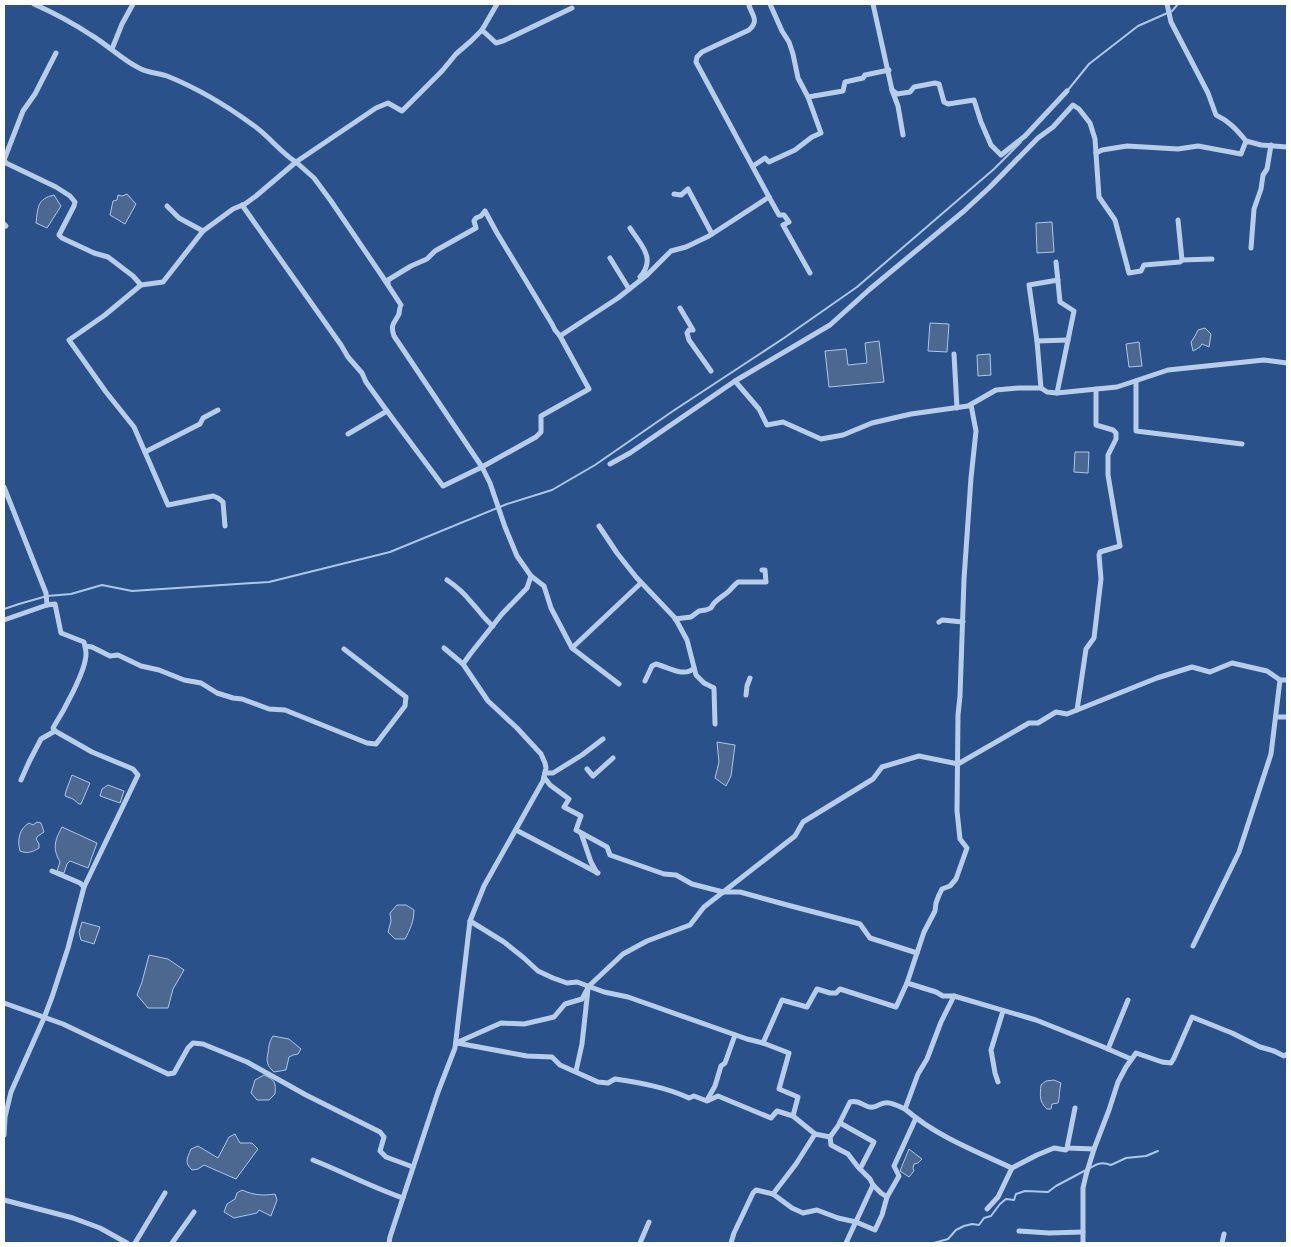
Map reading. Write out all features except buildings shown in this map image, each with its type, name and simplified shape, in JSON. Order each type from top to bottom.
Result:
[{"type":"street","points":[[34,4],[61,16],[142,70],[166,76],[193,88],[222,105],[253,125],[314,178],[400,305],[399,314],[393,324],[394,336],[482,468],[490,483],[517,556],[532,576],[544,586],[552,608],[572,648],[619,684]]},
{"type":"street","points":[[112,49],[132,4]]},
{"type":"street","points":[[225,526],[223,502],[213,496],[168,506],[134,427],[69,340],[105,315],[141,285],[163,282],[203,231],[233,209],[256,196],[296,162],[376,108],[388,103],[402,110],[482,30],[497,4]]},
{"type":"street","points":[[750,4],[755,25],[749,30],[702,52],[697,56],[696,62],[779,215],[784,215],[789,222],[783,225],[810,273]]},
{"type":"street","points":[[753,166],[765,158],[769,162],[795,150],[821,132],[808,97],[798,78],[789,42],[782,32],[770,4]]},
{"type":"street","points":[[873,4],[892,90],[898,106],[903,135]]},
{"type":"street","points":[[1167,4],[1171,22],[1210,98],[1216,115],[1237,128],[1246,141],[1261,145],[1287,147]]},
{"type":"street","points":[[482,30],[496,43],[572,8]]},
{"type":"street","points":[[56,52],[35,94],[23,112],[4,160],[6,163],[65,192],[75,202],[59,235],[62,238],[94,253],[108,257],[133,276],[141,285]]},
{"type":"street","points":[[808,97],[844,91],[845,82],[889,70]]},
{"type":"street","points":[[892,90],[897,94],[910,92],[914,87],[939,84],[944,102],[948,104],[974,100],[992,145],[1001,155],[1025,136],[1067,91]]},
{"type":"street","points":[[610,464],[637,449],[735,381],[830,325],[870,289],[964,211],[1038,138],[1053,127],[1073,105],[1079,108],[1090,123],[1095,139],[1099,197],[1115,220],[1129,274],[1141,271],[1144,265],[1180,262],[1182,260],[1212,259]]},
{"type":"street","points":[[1096,153],[1102,150],[1127,146],[1178,149],[1198,146],[1241,154],[1246,141]]},
{"type":"street","points":[[1250,248],[1254,209],[1261,189],[1271,145]]},
{"type":"street","points":[[674,194],[681,195],[688,189],[712,234]]},
{"type":"street","points":[[560,336],[640,281],[671,251],[712,234],[769,196]]},
{"type":"street","points":[[242,205],[348,356],[362,373],[366,382],[443,486],[482,468],[536,437],[541,432],[541,416],[589,388],[485,211],[474,221],[476,228],[435,251],[427,259],[388,280],[388,285]]},
{"type":"street","points":[[167,206],[179,218],[203,231]]},
{"type":"street","points":[[1178,220],[1182,260]]},
{"type":"street","points":[[630,228],[645,248],[648,258],[645,271],[640,276],[640,281]]},
{"type":"street","points":[[610,258],[629,289]]},
{"type":"street","points":[[1056,262],[1060,302],[1074,311],[1057,393]]},
{"type":"street","points":[[1041,388],[1029,284],[1058,280]]},
{"type":"street","points":[[680,308],[693,330],[689,330],[687,333],[689,340],[711,371]]},
{"type":"street","points":[[1037,342],[1068,340]]},
{"type":"street","points":[[954,354],[957,408]]},
{"type":"street","points":[[735,381],[759,409],[767,425],[783,422],[822,439],[843,435],[872,423],[911,414],[971,405],[996,390],[1041,388],[1047,392],[1057,393],[1117,387],[1168,370],[1264,360],[1287,363]]},
{"type":"street","points":[[1136,381],[1136,431],[1242,444]]},
{"type":"street","points":[[1077,710],[1086,649],[1094,638],[1101,580],[1100,552],[1120,546],[1108,475],[1108,455],[1116,439],[1116,433],[1113,430],[1096,425],[1096,389]]},
{"type":"street","points":[[763,1043],[782,1000],[807,1007],[817,989],[836,993],[840,988],[896,1007],[907,983],[929,921],[935,911],[939,895],[942,889],[950,886],[956,879],[967,848],[960,838],[957,811],[958,715],[964,579],[976,431],[971,405]]},
{"type":"street","points":[[145,452],[200,424],[203,418],[218,410]]},
{"type":"street","points":[[348,434],[387,411]]},
{"type":"street","points":[[4,487],[46,593],[47,605]]},
{"type":"street","points":[[599,526],[617,553],[641,583],[675,619],[687,640],[696,675],[704,683],[714,688],[715,724]]},
{"type":"street","points":[[675,619],[691,617],[699,611],[712,608],[715,602],[735,584],[766,582],[766,570],[762,570]]},
{"type":"street","points":[[463,664],[517,597],[527,588],[532,576]]},
{"type":"street","points":[[447,580],[473,603],[480,614],[493,626]]},
{"type":"street","points":[[572,648],[641,583]]},
{"type":"street","points":[[4,620],[55,604],[62,633],[84,642],[86,654],[84,669],[54,728],[55,732]]},
{"type":"street","points":[[939,622],[942,620],[963,622]]},
{"type":"street","points":[[85,646],[184,680],[201,683],[217,693],[232,698],[242,699],[270,709],[285,710],[367,743],[376,744],[405,706],[406,697],[344,649]]},
{"type":"street","points":[[389,1243],[438,1092],[456,1048],[470,921],[484,886],[543,781],[546,768],[541,754],[488,700],[463,664],[444,648]]},
{"type":"street","points":[[645,681],[652,666],[656,664],[687,673],[694,668]]},
{"type":"street","points":[[456,1043],[501,1024],[524,1024],[554,1017],[565,1004],[582,999],[589,986],[624,954],[647,941],[690,925],[704,907],[795,836],[802,822],[873,779],[882,767],[919,756],[958,764],[1029,723],[1038,723],[1056,712],[1067,714],[1157,678],[1192,667],[1210,672],[1232,664],[1267,671],[1280,680],[1287,680]]},
{"type":"street","points":[[746,695],[750,678]]},
{"type":"street","points":[[1193,946],[1239,852],[1272,754],[1280,680]]},
{"type":"street","points":[[1276,717],[1287,717]]},
{"type":"street","points":[[22,780],[41,740],[55,732]]},
{"type":"street","points":[[4,1135],[11,1092],[44,1018],[68,948],[84,888],[138,775],[133,769],[92,752],[55,732]]},
{"type":"street","points":[[544,775],[552,774],[603,739]]},
{"type":"street","points":[[586,769],[593,776],[613,758]]},
{"type":"street","points":[[544,775],[550,785],[569,798],[564,807],[581,816],[576,830],[607,847],[610,855],[664,874],[676,875],[692,884],[723,892],[740,892],[860,924],[870,938],[917,953]]},
{"type":"street","points":[[516,830],[598,873],[591,862],[581,833]]},
{"type":"street","points":[[52,871],[80,883],[84,888]]},
{"type":"street","points":[[470,921],[504,942],[538,971],[567,983],[577,982],[604,992],[628,997],[789,1053],[779,1089],[798,1097],[792,1116]]},
{"type":"street","points":[[907,983],[943,996],[954,996],[1052,1026],[1130,1060]]},
{"type":"street","points":[[576,1072],[582,1044],[589,986]]},
{"type":"street","points":[[905,1109],[918,1074],[927,1059],[941,1022],[954,996]]},
{"type":"street","points":[[1108,1049],[1128,1000]]},
{"type":"street","points":[[4,1003],[63,1024],[168,1074],[174,1073],[188,1048],[193,1043],[203,1044],[229,1054],[380,1132],[384,1138],[380,1152],[386,1157],[413,1167]]},
{"type":"street","points":[[998,1082],[991,1050],[1003,1011]]},
{"type":"street","points":[[1083,1243],[1083,1188],[1086,1175],[1118,1082],[1136,1053],[1162,1062],[1171,1063],[1192,1017],[1232,1033],[1260,1047],[1284,1056],[1287,1054]]},
{"type":"street","points":[[707,1101],[715,1086],[721,1066],[725,1063],[735,1035]]},
{"type":"street","points":[[456,1043],[527,1056],[552,1057],[560,1065],[598,1082],[608,1083],[615,1079],[643,1083],[674,1090],[689,1098],[694,1096],[707,1101],[718,1096],[771,1118],[777,1111],[792,1116],[815,1134],[830,1137]]},
{"type":"street","points":[[887,1197],[873,1185],[870,1178],[848,1154],[831,1145],[830,1137],[840,1123],[850,1102],[857,1101],[871,1108],[888,1102],[905,1109],[950,1139],[1012,1168]]},
{"type":"street","points":[[1067,1148],[1075,1108]]},
{"type":"street","points":[[731,1243],[734,1232],[756,1190],[773,1194],[792,1208],[803,1213],[817,1210],[875,1230],[887,1197],[899,1176],[894,1166],[916,1118]]},
{"type":"street","points":[[840,1123],[874,1142],[860,1169]]},
{"type":"street","points":[[773,1194],[796,1164],[815,1134]]},
{"type":"street","points":[[987,1209],[998,1197],[1012,1168],[1054,1148],[1066,1150],[1067,1148],[1094,1149]]},
{"type":"street","points":[[313,1160],[375,1188],[403,1198]]},
{"type":"street","points":[[846,1243],[873,1185]]},
{"type":"street","points":[[135,1243],[165,1193]]},
{"type":"street","points":[[4,1200],[73,1218],[100,1228],[127,1243]]},
{"type":"street","points":[[172,1243],[194,1212]]},
{"type":"street","points":[[640,1243],[649,1222]]},
{"type":"street","points":[[1019,1231],[1083,1232]]},
{"type":"street","points":[[1222,1243],[1224,1234]]},
{"type":"water","points":[[127,194],[136,204],[125,224],[110,215],[113,201],[117,200],[118,195]]},
{"type":"water","points":[[54,195],[61,206],[47,228],[36,223],[38,208],[41,201]]},
{"type":"water","points":[[1052,222],[1054,252],[1037,253],[1036,223]]},
{"type":"water","points":[[930,323],[949,324],[947,352],[928,351]]},
{"type":"water","points":[[1205,328],[1211,334],[1209,347],[1202,344],[1193,351],[1191,342],[1198,330]]},
{"type":"water","points":[[879,341],[884,382],[829,387],[825,351],[846,349],[848,365],[867,363],[865,343]]},
{"type":"water","points":[[1139,342],[1142,366],[1129,367],[1126,344]]},
{"type":"water","points":[[990,354],[991,375],[978,376],[977,355]]},
{"type":"water","points":[[1075,452],[1089,452],[1088,473],[1074,472]]},
{"type":"water","points":[[717,742],[735,745],[731,776],[726,786],[715,778],[719,762]]},
{"type":"water","points":[[72,775],[90,783],[81,804],[65,796]]},
{"type":"water","points":[[108,785],[124,791],[120,803],[100,796],[102,789]]},
{"type":"water","points":[[37,822],[41,823],[44,832],[36,839],[39,848],[30,852],[20,851],[19,839],[23,828],[29,823],[33,825]]},
{"type":"water","points":[[62,827],[97,843],[88,868],[70,861],[64,873],[57,871],[60,862],[55,844]]},
{"type":"water","points":[[397,905],[406,905],[414,910],[411,925],[405,939],[395,939],[388,932],[391,921],[390,913]]},
{"type":"water","points":[[82,922],[100,927],[94,944],[81,940],[79,932]]},
{"type":"water","points":[[149,955],[168,959],[184,970],[173,989],[168,1008],[148,1008],[137,995]]},
{"type":"water","points":[[273,1036],[289,1039],[301,1049],[298,1054],[289,1057],[286,1070],[274,1072],[268,1063],[269,1046]]},
{"type":"water","points":[[264,1075],[274,1082],[275,1094],[269,1100],[257,1100],[251,1093],[255,1080]]},
{"type":"water","points":[[1054,1080],[1061,1083],[1059,1101],[1052,1104],[1051,1109],[1047,1109],[1041,1101],[1041,1085],[1046,1081]]},
{"type":"water","points":[[235,1134],[240,1143],[252,1143],[258,1149],[236,1179],[204,1165],[192,1170],[189,1167],[187,1160],[191,1149],[198,1146],[218,1158],[229,1137]]},
{"type":"water","points":[[909,1149],[922,1159],[914,1164],[914,1171],[909,1177],[900,1171]]},
{"type":"water","points":[[242,1190],[258,1195],[275,1194],[277,1200],[271,1216],[259,1210],[257,1213],[234,1218],[224,1212],[227,1204],[235,1199],[237,1193]]},
{"type":"waterway","points":[[1068,90],[1089,64],[1138,26],[1172,11],[1178,4]]},
{"type":"waterway","points":[[4,609],[47,596],[71,594],[102,585],[132,591],[269,582],[390,552],[507,504],[552,490],[595,465],[857,287],[994,169],[1021,142]]},
{"type":"waterway","points":[[1090,1168],[1100,1164],[1111,1165],[1126,1158],[1146,1156],[1158,1151]]},
{"type":"waterway","points":[[934,1243],[948,1239],[956,1230],[964,1226],[979,1225],[984,1218],[991,1216],[1006,1199],[1014,1200],[1016,1194],[1025,1191],[1048,1192],[1086,1170]]}]
